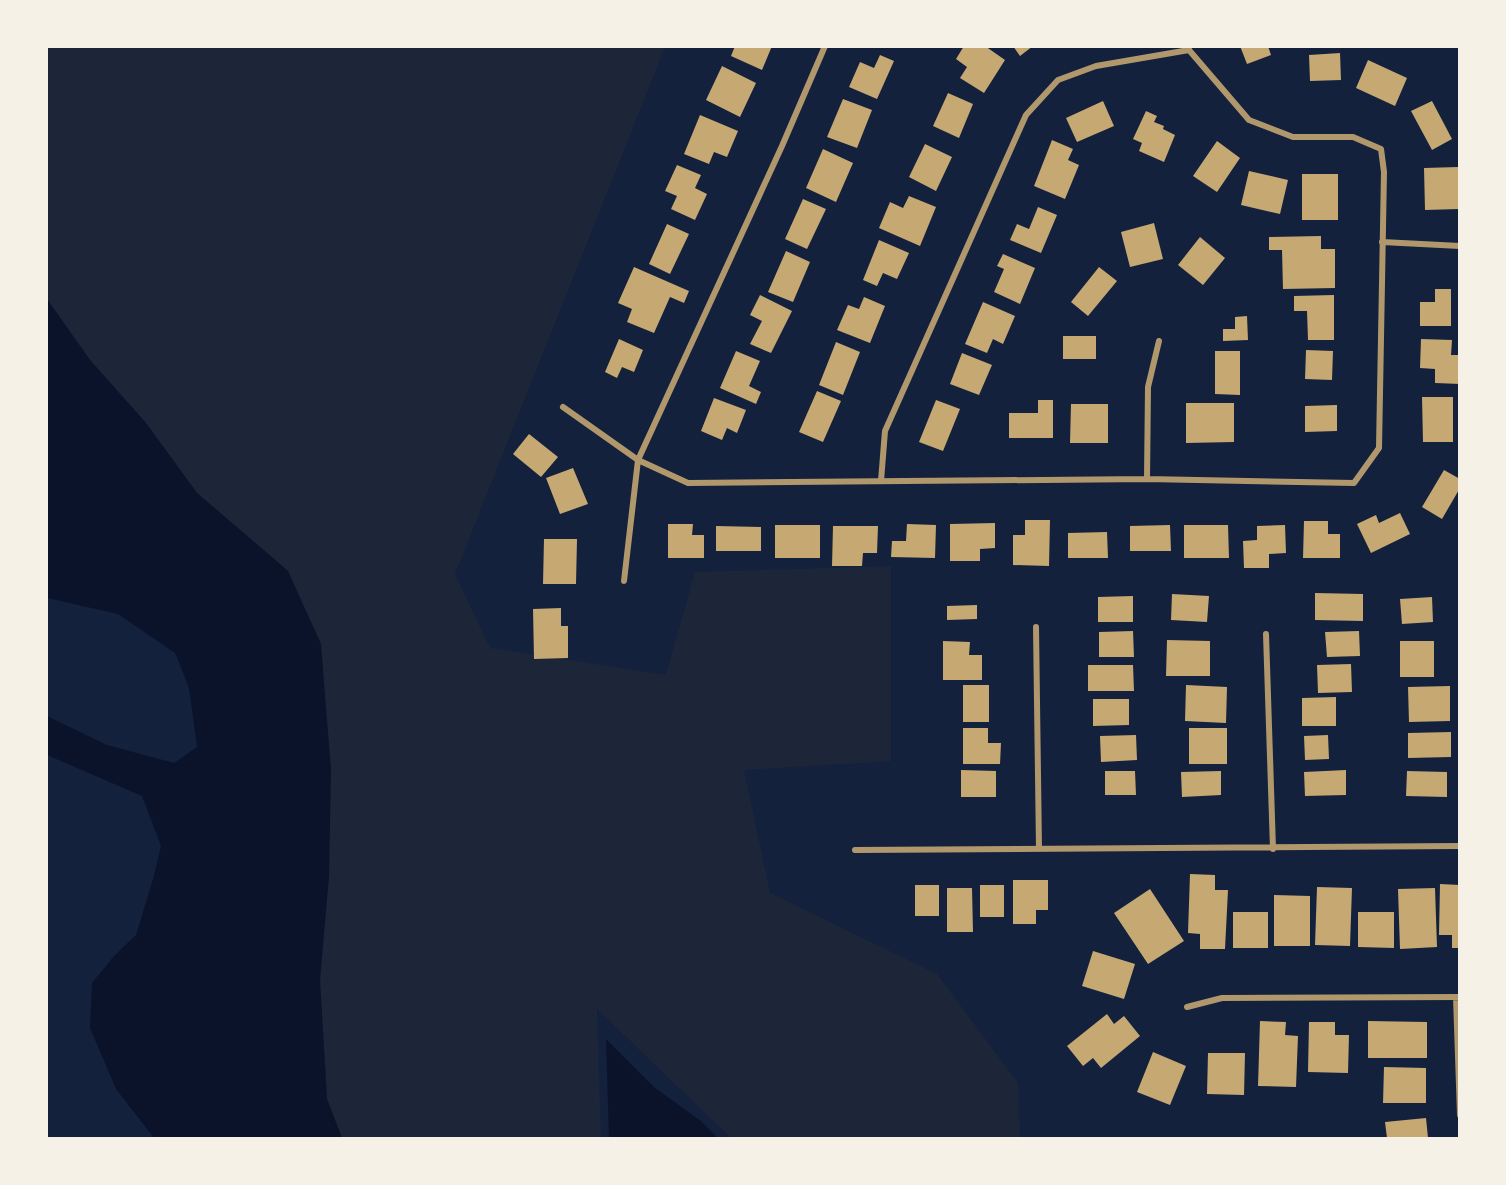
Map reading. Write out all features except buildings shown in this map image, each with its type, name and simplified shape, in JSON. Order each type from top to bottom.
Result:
[{"type":"street","points":[[624,581],[638,460],[782,146],[825,46]]},
{"type":"street","points":[[563,407],[638,460],[688,483],[1147,479],[1354,483],[1379,448],[1384,172],[1381,149],[1353,137],[1293,137],[1249,120],[1189,48],[1096,66],[1058,80],[1026,115],[885,431],[881,481]]},
{"type":"street","points":[[1382,242],[1460,246]]},
{"type":"street","points":[[1147,479],[1148,387],[1158,341]]},
{"type":"street","points":[[1036,627],[1039,849]]},
{"type":"street","points":[[1266,634],[1273,849]]},
{"type":"street","points":[[855,850],[1460,846]]},
{"type":"street","points":[[1187,1007],[1222,998],[1458,997],[1460,1115]]},
{"type":"shaded area","points":[[46,47],[665,47],[455,574],[490,648],[666,675],[695,572],[891,566],[891,761],[744,770],[770,893],[937,974],[1018,1083],[1020,1138],[731,1138],[597,1009],[601,1138],[342,1138],[327,1099],[320,980],[329,876],[288,571],[197,493],[146,423],[90,360],[47,299]]},
{"type":"shaded area","points":[[47,299],[90,360],[146,423],[197,493],[288,571],[321,644],[331,770],[329,876],[320,980],[327,1099],[342,1138],[154,1138],[116,1089],[90,1028],[92,983],[114,956],[136,935],[161,846],[142,796],[47,755],[47,716],[107,745],[174,763],[197,747],[189,688],[175,653],[118,614],[47,598]]},
{"type":"shaded area","points":[[606,1039],[654,1087],[702,1122],[718,1138],[609,1138]]}]
